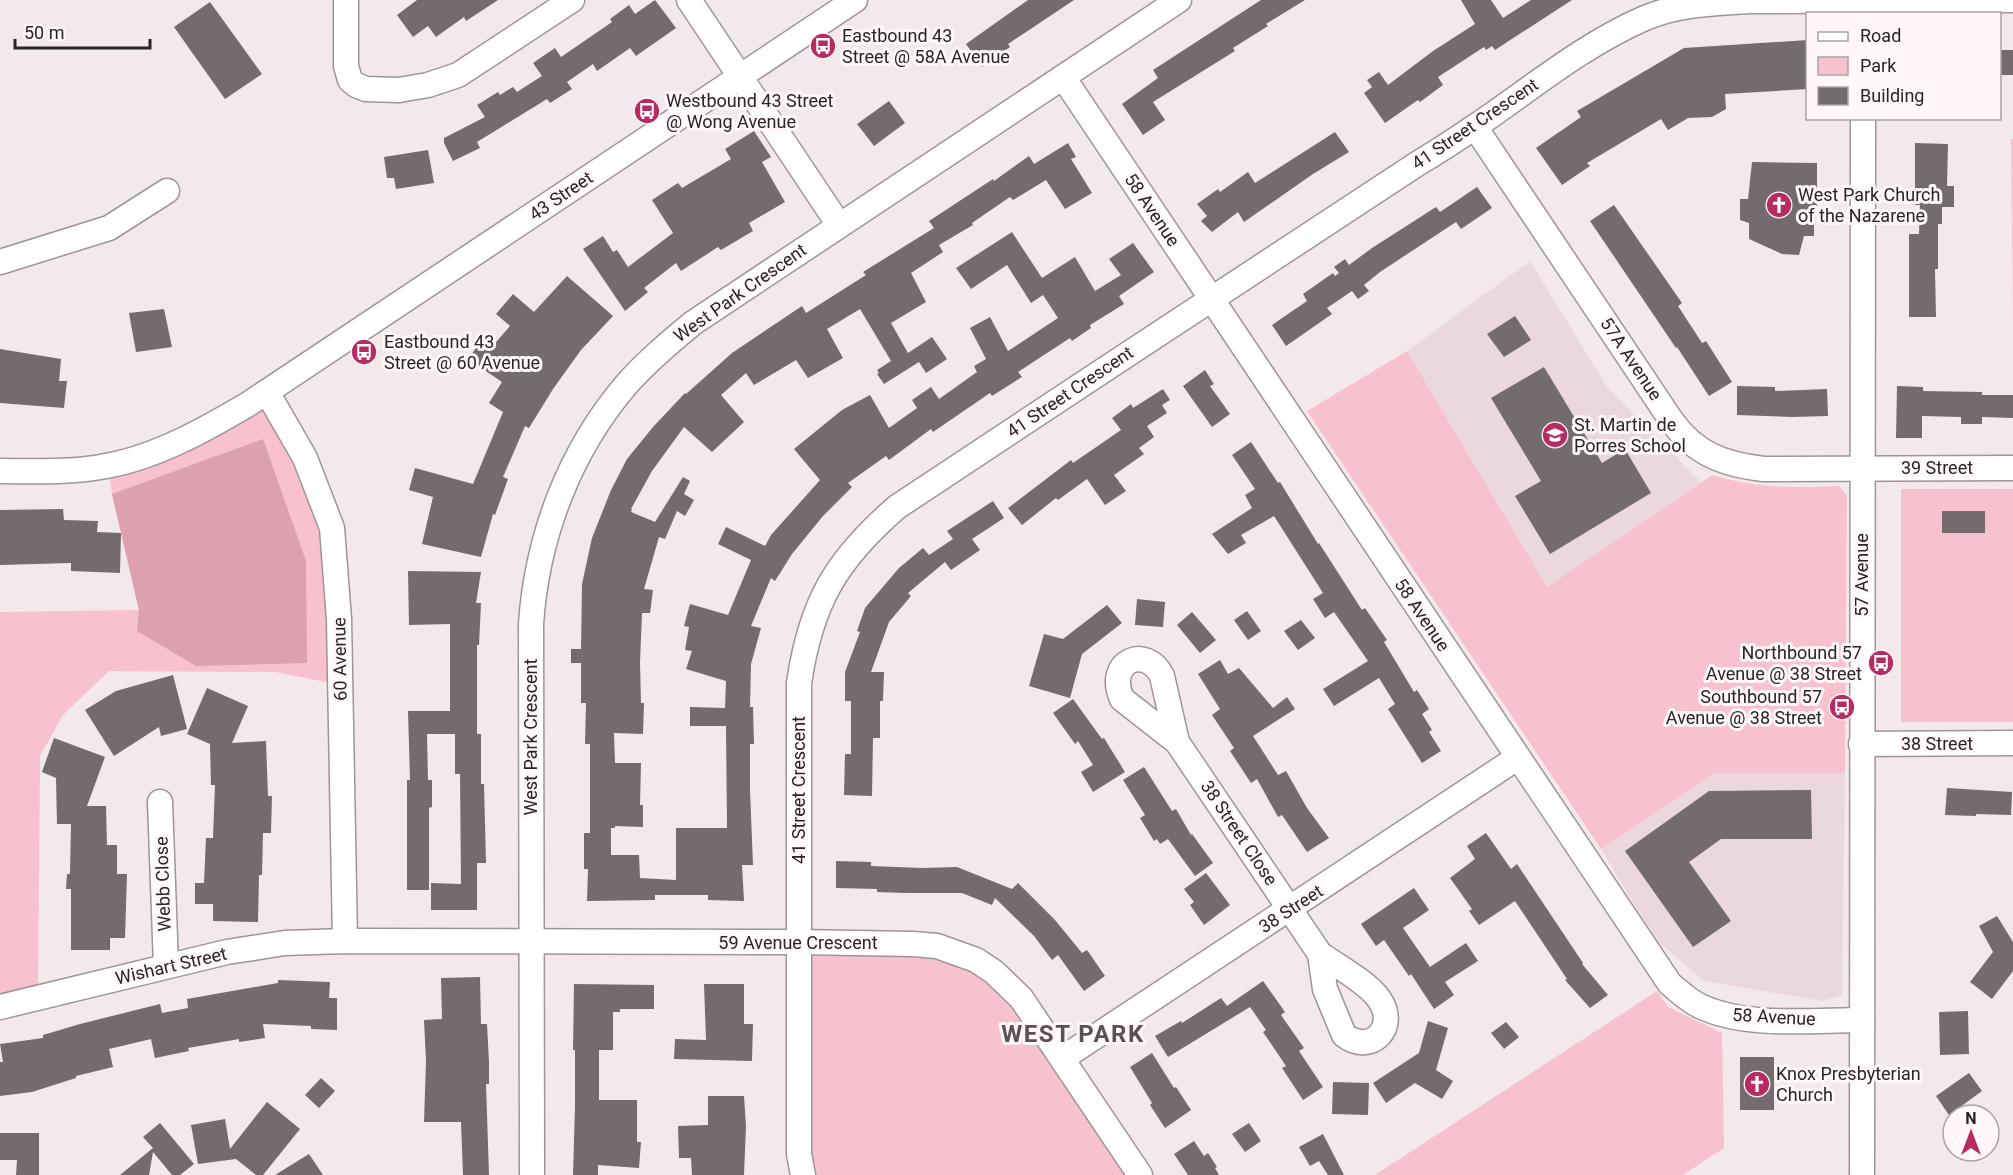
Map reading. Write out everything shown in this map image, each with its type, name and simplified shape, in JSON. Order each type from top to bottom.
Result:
[{"type":"street","points":[[346,0],[346,66],[350,80],[366,89],[399,90],[428,85],[458,75],[572,0]]},
{"type":"street","points":[[689,0],[839,225]]},
{"type":"street","name":"43 Street","points":[[0,471],[78,470],[108,466],[180,441],[222,420],[855,0]]},
{"type":"street","name":"West Park Crescent","points":[[532,1175],[531,624],[534,589],[542,547],[561,495],[593,429],[626,385],[651,359],[693,323],[1179,0]]},
{"type":"street","name":"41 Street Crescent","points":[[803,1175],[799,1154],[799,682],[803,657],[818,607],[841,566],[864,537],[897,507],[1211,298],[1475,127],[1579,52],[1612,33],[1649,17],[1684,7],[1717,3],[2013,0]]},
{"type":"street","name":"58 Avenue","points":[[1063,77],[1662,973],[1682,994],[1709,1010],[1761,1020],[1862,1020]]},
{"type":"street","name":"57 Avenue","points":[[1862,1175],[1863,120]]},
{"type":"street","name":"57A Avenue","points":[[1475,127],[1681,434],[1710,455],[1727,463],[1745,467],[1763,469],[1862,468]]},
{"type":"street","points":[[0,262],[109,228],[167,191]]},
{"type":"street","name":"60 Avenue","points":[[267,392],[305,458],[332,528],[339,619],[345,941]]},
{"type":"street","name":"39 Street","points":[[1862,468],[2013,468]]},
{"type":"street","name":"38 Street Close","points":[[1177,742],[1320,954]]},
{"type":"street","name":"38 Street","points":[[1862,744],[2013,743]]},
{"type":"street","name":"38 Street","points":[[1063,1059],[1517,758]]},
{"type":"street","name":"Webb Close","points":[[160,802],[166,966]]},
{"type":"street","name":"59 Avenue Crescent","points":[[345,941],[799,942],[937,946],[976,960],[1009,985],[1021,998],[1140,1175]]},
{"type":"street","name":"Wishart Street","points":[[0,1006],[166,966],[260,947],[345,941]]},
{"type":"shaded area","name":"St. Martin de Porres School","points":[[1530,261],[1607,387],[1701,482],[1547,587],[1407,351]]},
{"type":"shaded area","points":[[263,439],[306,561],[307,663],[196,666],[137,631],[139,610],[112,494]]},
{"type":"shaded area","points":[[1715,773],[1845,773],[1842,995],[1822,1001],[1704,981],[1655,939],[1601,849]]},
{"type":"green space","points":[[2011,139],[2013,139],[2013,325]]},
{"type":"green space","points":[[1407,351],[1547,587],[1712,475],[1775,486],[1839,486],[1847,495],[1845,773],[1715,773],[1601,849],[1307,411]]},
{"type":"green space","points":[[267,392],[332,528],[341,685],[275,672],[109,671],[63,715],[40,756],[38,997],[0,1009],[0,612],[139,610],[112,494],[108,466]]},
{"type":"green space","points":[[1901,489],[2013,489],[2013,722],[1901,722]]},
{"type":"green space","points":[[799,942],[913,944],[994,972],[1140,1175],[803,1175]]},
{"type":"green space","points":[[1657,991],[1668,1007],[1722,1033],[1724,1148],[1683,1175],[1375,1175]]},
{"type":"building","points":[[417,0],[498,0],[466,21],[464,17],[436,37],[428,26],[413,37],[397,15]]},
{"type":"building","points":[[655,0],[676,28],[636,56],[630,48],[597,71],[593,64],[567,82],[572,89],[550,103],[547,99],[477,142],[480,148],[453,161],[444,143],[444,138],[485,117],[477,105],[498,92],[500,95],[513,87],[517,92],[542,76],[533,63],[555,48],[561,57],[612,22],[610,19],[629,5],[635,14]]},
{"type":"building","points":[[1028,0],[1074,0],[1008,44],[1010,47],[982,67],[966,44]]},
{"type":"building","points":[[1261,0],[1305,0],[1233,48],[1235,51],[1153,102],[1165,120],[1143,135],[1122,104],[1158,78],[1153,70]]},
{"type":"building","points":[[1461,0],[1491,0],[1503,18],[1531,0],[1572,0],[1495,50],[1492,46],[1486,50],[1484,47],[1438,77],[1443,85],[1385,123],[1364,93],[1372,87],[1367,80],[1379,72],[1388,85],[1433,51],[1475,24]]},
{"type":"building","points":[[210,2],[262,74],[225,99],[174,27]]},
{"type":"building","points":[[1806,40],[1806,89],[1725,94],[1726,109],[1712,117],[1688,118],[1668,130],[1661,119],[1587,163],[1590,166],[1562,185],[1536,148],[1581,117],[1577,111],[1684,48]]},
{"type":"building","points":[[2001,50],[2013,50],[2013,75],[2001,75]]},
{"type":"building","points":[[889,101],[905,123],[874,146],[857,124]]},
{"type":"building","points":[[754,131],[771,157],[762,162],[785,202],[749,223],[753,231],[721,250],[718,247],[681,271],[676,263],[644,288],[648,292],[625,311],[583,249],[603,236],[613,252],[617,250],[628,267],[673,233],[652,200],[678,183],[682,188],[731,159],[725,149]]},
{"type":"building","points":[[1335,132],[1349,152],[1244,222],[1238,212],[1212,232],[1201,221],[1207,216],[1197,204],[1218,189],[1220,192],[1248,172],[1255,183]]},
{"type":"building","points":[[1068,143],[1076,157],[1071,159],[1092,193],[1065,209],[1046,180],[1013,200],[1010,197],[972,223],[973,225],[939,245],[943,252],[911,273],[926,302],[891,323],[908,353],[932,337],[947,359],[926,373],[919,362],[884,384],[877,370],[891,361],[860,309],[827,329],[843,358],[808,378],[796,360],[754,385],[746,373],[721,395],[744,422],[712,452],[684,427],[652,471],[631,512],[655,522],[683,477],[690,481],[684,494],[694,500],[685,516],[677,511],[665,539],[659,537],[644,589],[653,590],[650,613],[642,613],[640,663],[641,703],[644,703],[643,734],[614,733],[615,763],[641,763],[640,805],[643,805],[643,827],[615,826],[611,828],[611,855],[639,855],[640,878],[676,880],[676,828],[727,828],[726,726],[690,726],[690,707],[725,708],[726,681],[686,669],[692,651],[685,650],[689,627],[684,626],[690,604],[728,615],[751,560],[718,544],[726,527],[765,546],[771,535],[820,480],[794,449],[842,410],[870,395],[889,428],[917,408],[912,400],[931,387],[939,399],[977,372],[974,366],[986,359],[970,328],[990,317],[1008,351],[1058,318],[1043,295],[1031,303],[1007,265],[971,289],[956,268],[1012,232],[1042,278],[1075,257],[1095,291],[1121,275],[1109,259],[1133,243],[1154,272],[1119,296],[1124,304],[1090,325],[1091,328],[1072,341],[1070,338],[1018,372],[1022,377],[992,396],[990,393],[933,432],[931,429],[889,460],[886,456],[848,483],[852,487],[823,516],[792,554],[775,581],[771,578],[751,626],[761,628],[751,664],[750,707],[753,707],[754,744],[750,744],[750,790],[753,865],[742,865],[744,901],[708,900],[708,895],[655,895],[655,900],[587,901],[588,869],[584,869],[584,833],[590,833],[590,744],[585,744],[586,703],[581,703],[581,663],[571,663],[571,649],[581,649],[582,584],[592,538],[611,490],[627,459],[685,393],[732,353],[802,306],[806,313],[866,275],[863,272],[934,228],[929,221],[993,179],[994,181],[1029,156],[1034,164]]},
{"type":"building","points":[[1915,143],[1948,144],[1947,186],[1954,186],[1954,207],[1942,207],[1942,224],[1938,224],[1938,269],[1935,269],[1936,317],[1909,317],[1909,234],[1919,234],[1920,205],[1915,205]]},
{"type":"building","points":[[428,150],[434,183],[396,189],[394,178],[387,178],[384,157]]},
{"type":"building","name":"West Park Church of the Nazarene","points":[[1752,162],[1817,163],[1817,211],[1814,219],[1814,236],[1804,236],[1799,255],[1782,254],[1749,239],[1749,223],[1740,220],[1740,199],[1748,199]]},
{"type":"building","points":[[1477,187],[1492,208],[1461,229],[1456,222],[1380,272],[1364,285],[1369,291],[1358,299],[1352,291],[1327,308],[1332,314],[1286,346],[1272,325],[1307,301],[1303,294],[1333,273],[1335,276],[1339,273],[1334,267],[1345,259],[1349,265],[1436,207],[1440,212]]},
{"type":"building","points":[[1614,205],[1682,303],[1678,306],[1702,343],[1706,341],[1732,382],[1709,396],[1590,221]]},
{"type":"building","points":[[567,276],[613,316],[581,350],[529,428],[525,426],[503,477],[508,479],[495,515],[493,514],[481,557],[422,544],[433,497],[409,490],[415,468],[473,484],[503,412],[489,403],[502,382],[468,359],[481,341],[491,348],[510,326],[496,314],[513,294],[534,312]]},
{"type":"building","points":[[164,309],[172,347],[136,352],[129,313]]},
{"type":"building","points":[[1515,316],[1531,340],[1504,357],[1487,334]]},
{"type":"building","points":[[0,349],[61,359],[59,381],[67,381],[64,408],[0,403]]},
{"type":"building","points":[[1544,367],[1602,463],[1625,449],[1651,493],[1550,554],[1515,496],[1541,481],[1491,398]]},
{"type":"building","points":[[1205,370],[1214,384],[1210,386],[1230,414],[1212,427],[1183,386]]},
{"type":"building","points":[[1737,386],[1775,387],[1775,391],[1827,389],[1828,416],[1737,415]]},
{"type":"building","points":[[1897,386],[1923,387],[1923,391],[2013,395],[2013,418],[1982,417],[1982,424],[1961,424],[1961,417],[1922,416],[1922,438],[1896,438]]},
{"type":"building","points":[[1163,389],[1170,400],[1162,405],[1167,413],[1147,426],[1154,437],[1139,448],[1144,454],[1114,475],[1126,491],[1105,505],[1087,479],[1058,500],[1056,498],[1022,525],[1008,508],[1071,460],[1073,463],[1121,430],[1112,418],[1131,404],[1133,408]]},
{"type":"building","points":[[1251,442],[1278,483],[1280,482],[1362,610],[1365,608],[1387,640],[1384,642],[1414,692],[1417,690],[1429,709],[1422,714],[1432,730],[1429,732],[1441,751],[1422,763],[1388,709],[1395,704],[1379,678],[1334,706],[1323,689],[1368,661],[1334,612],[1325,618],[1313,599],[1323,593],[1274,516],[1241,535],[1246,543],[1228,554],[1212,534],[1252,508],[1245,495],[1255,489],[1232,455]]},
{"type":"building","points":[[993,501],[1004,518],[972,539],[980,550],[951,570],[945,562],[908,593],[911,596],[889,622],[871,672],[884,672],[883,701],[880,701],[880,738],[873,738],[872,796],[844,795],[845,754],[851,754],[851,701],[845,701],[845,672],[860,632],[857,631],[865,608],[899,568],[923,548],[929,555],[953,539],[947,531]]},
{"type":"building","points":[[63,509],[64,520],[98,521],[97,532],[121,533],[120,573],[71,571],[71,563],[0,565],[0,510]]},
{"type":"building","points":[[1942,511],[1985,511],[1985,533],[1942,533]]},
{"type":"building","points":[[408,571],[481,572],[476,603],[481,603],[479,645],[477,645],[477,734],[481,734],[481,784],[484,784],[486,863],[477,863],[477,910],[431,910],[431,883],[461,884],[460,774],[455,774],[455,734],[427,734],[428,780],[432,780],[432,807],[429,808],[429,890],[407,890],[407,780],[410,780],[408,711],[450,711],[450,624],[409,625]]},
{"type":"building","points":[[1137,599],[1165,602],[1163,627],[1135,625]]},
{"type":"building","points":[[1107,605],[1122,623],[1082,654],[1070,698],[1029,686],[1044,634],[1063,639]]},
{"type":"building","points":[[1247,611],[1261,631],[1248,640],[1234,620]]},
{"type":"building","points":[[1192,612],[1216,640],[1200,653],[1177,625]]},
{"type":"building","points":[[1301,620],[1315,638],[1298,650],[1284,631]]},
{"type":"building","points":[[1220,660],[1228,674],[1239,668],[1273,708],[1287,697],[1295,709],[1253,736],[1278,775],[1286,771],[1307,808],[1329,838],[1307,852],[1282,815],[1278,817],[1257,779],[1251,783],[1230,751],[1234,748],[1212,715],[1220,709],[1198,674]]},
{"type":"building","points":[[173,675],[187,729],[161,736],[159,727],[114,756],[85,710],[116,691]]},
{"type":"building","points":[[207,688],[248,706],[232,743],[266,741],[268,796],[272,796],[271,833],[263,833],[258,922],[213,921],[213,904],[195,904],[195,883],[204,883],[206,838],[213,838],[215,785],[211,785],[210,744],[187,734]]},
{"type":"building","points":[[1073,699],[1102,739],[1104,738],[1125,772],[1093,792],[1081,772],[1093,765],[1078,741],[1075,744],[1053,713]]},
{"type":"building","points":[[54,738],[105,757],[87,806],[106,806],[107,845],[117,845],[117,874],[127,874],[125,938],[110,938],[110,950],[71,950],[71,889],[66,889],[67,874],[70,874],[71,824],[57,824],[56,778],[42,772]]},
{"type":"building","points":[[1144,767],[1172,811],[1176,809],[1191,835],[1213,863],[1195,876],[1168,839],[1160,844],[1157,839],[1154,841],[1140,818],[1145,815],[1123,780]]},
{"type":"building","points":[[1947,788],[2012,792],[2011,815],[1945,815]]},
{"type":"building","points":[[1811,790],[1812,839],[1721,839],[1689,862],[1731,921],[1693,947],[1625,851],[1709,791]]},
{"type":"building","points":[[1486,833],[1511,869],[1517,864],[1582,964],[1608,995],[1590,1008],[1565,980],[1567,979],[1515,901],[1479,925],[1469,911],[1472,909],[1450,878],[1475,859],[1467,846]]},
{"type":"building","points":[[836,861],[871,862],[871,866],[957,867],[1012,889],[1018,883],[1055,920],[1082,953],[1087,950],[1105,976],[1084,991],[1058,955],[1052,960],[1034,936],[995,898],[992,905],[962,893],[877,892],[877,889],[836,888]]},
{"type":"building","points":[[1206,873],[1230,905],[1204,925],[1190,905],[1194,902],[1184,889]]},
{"type":"building","points":[[1414,888],[1429,910],[1403,928],[1430,967],[1466,943],[1478,961],[1445,982],[1454,995],[1434,1009],[1411,974],[1409,976],[1384,940],[1376,946],[1361,924]]},
{"type":"building","points":[[1997,916],[2013,942],[2013,971],[1992,999],[1970,982],[1993,952],[1979,926]]},
{"type":"building","points":[[480,977],[481,1024],[487,1024],[489,1062],[489,1084],[486,1084],[489,1175],[463,1175],[461,1122],[424,1122],[426,1061],[424,1020],[442,1019],[441,978]]},
{"type":"building","points":[[278,980],[330,982],[329,998],[337,998],[337,1030],[311,1029],[311,1026],[263,1024],[265,1038],[239,1042],[239,1039],[188,1048],[189,1051],[155,1058],[151,1039],[109,1049],[113,1067],[76,1076],[76,1078],[32,1092],[0,1096],[0,1062],[3,1062],[0,1044],[43,1038],[43,1035],[80,1024],[160,1004],[162,1013],[188,1008],[187,999],[278,983]]},
{"type":"building","points":[[1263,981],[1285,1012],[1281,1015],[1304,1048],[1299,1051],[1323,1087],[1303,1100],[1282,1068],[1286,1066],[1263,1032],[1266,1030],[1250,1007],[1168,1057],[1155,1036],[1181,1021],[1182,1023],[1221,998],[1227,1006]]},
{"type":"building","points":[[574,984],[654,985],[654,1009],[620,1009],[620,1012],[613,1012],[613,1050],[599,1050],[599,1100],[637,1100],[637,1142],[641,1142],[639,1168],[598,1165],[598,1175],[573,1175]]},
{"type":"building","points":[[704,984],[744,984],[744,1024],[753,1024],[752,1061],[674,1059],[675,1039],[706,1040]]},
{"type":"building","points":[[1968,1011],[1969,1054],[1940,1055],[1939,1012]]},
{"type":"building","points":[[1428,1021],[1448,1028],[1436,1070],[1453,1081],[1442,1099],[1415,1083],[1386,1103],[1373,1083],[1419,1053]]},
{"type":"building","points":[[1506,1022],[1519,1037],[1504,1049],[1491,1033]]},
{"type":"building","points":[[1152,1053],[1191,1110],[1165,1128],[1130,1067]]},
{"type":"building","name":"Knox Presbyterian Church","points":[[1740,1057],[1774,1057],[1774,1110],[1740,1110]]},
{"type":"building","points":[[1969,1073],[1982,1091],[1966,1103],[1941,1103],[1936,1096]]},
{"type":"building","points":[[321,1078],[335,1091],[319,1108],[305,1095]]},
{"type":"building","points":[[1333,1082],[1369,1083],[1368,1115],[1332,1114]]},
{"type":"building","points":[[708,1096],[744,1096],[746,1126],[744,1175],[692,1175],[691,1158],[679,1158],[678,1126],[708,1125]]},
{"type":"building","points":[[267,1102],[300,1129],[263,1175],[256,1175],[236,1159],[198,1164],[191,1125],[225,1119],[230,1149]]},
{"type":"building","points":[[160,1123],[194,1164],[180,1175],[172,1175],[153,1152],[149,1175],[120,1175],[153,1148],[143,1137]]},
{"type":"building","points":[[1249,1123],[1261,1141],[1245,1152],[1232,1134]]},
{"type":"building","points":[[0,1133],[39,1133],[39,1175],[16,1175],[17,1160],[0,1160]]},
{"type":"building","points":[[1323,1134],[1344,1175],[1328,1175],[1319,1161],[1310,1166],[1299,1147]]},
{"type":"building","points":[[1194,1141],[1204,1156],[1208,1153],[1219,1175],[1188,1175],[1174,1154]]},
{"type":"building","points":[[309,1154],[323,1175],[275,1175]]},
{"type":"place","name":"Eastbound 43 Street @ 58A Avenue","points":[[823,46]]},
{"type":"place","name":"Westbound 43 Street @ Wong Avenue","points":[[647,111]]},
{"type":"place","name":"West Park Church of the Nazarene","points":[[1779,205]]},
{"type":"place","name":"Eastbound 43 Street @ 60 Avenue","points":[[364,352]]},
{"type":"place","name":"St. Martin de Porres School","points":[[1555,435]]},
{"type":"place","name":"Northbound 57 Avenue @ 38 Street","points":[[1881,663]]},
{"type":"place","name":"Southbound 57 Avenue @ 38 Street","points":[[1842,707]]},
{"type":"place","name":"Knox Presbyterian Church","points":[[1757,1084]]},
{"type":"district","name":"WEST PARK","points":[[1073,1034]]}]
